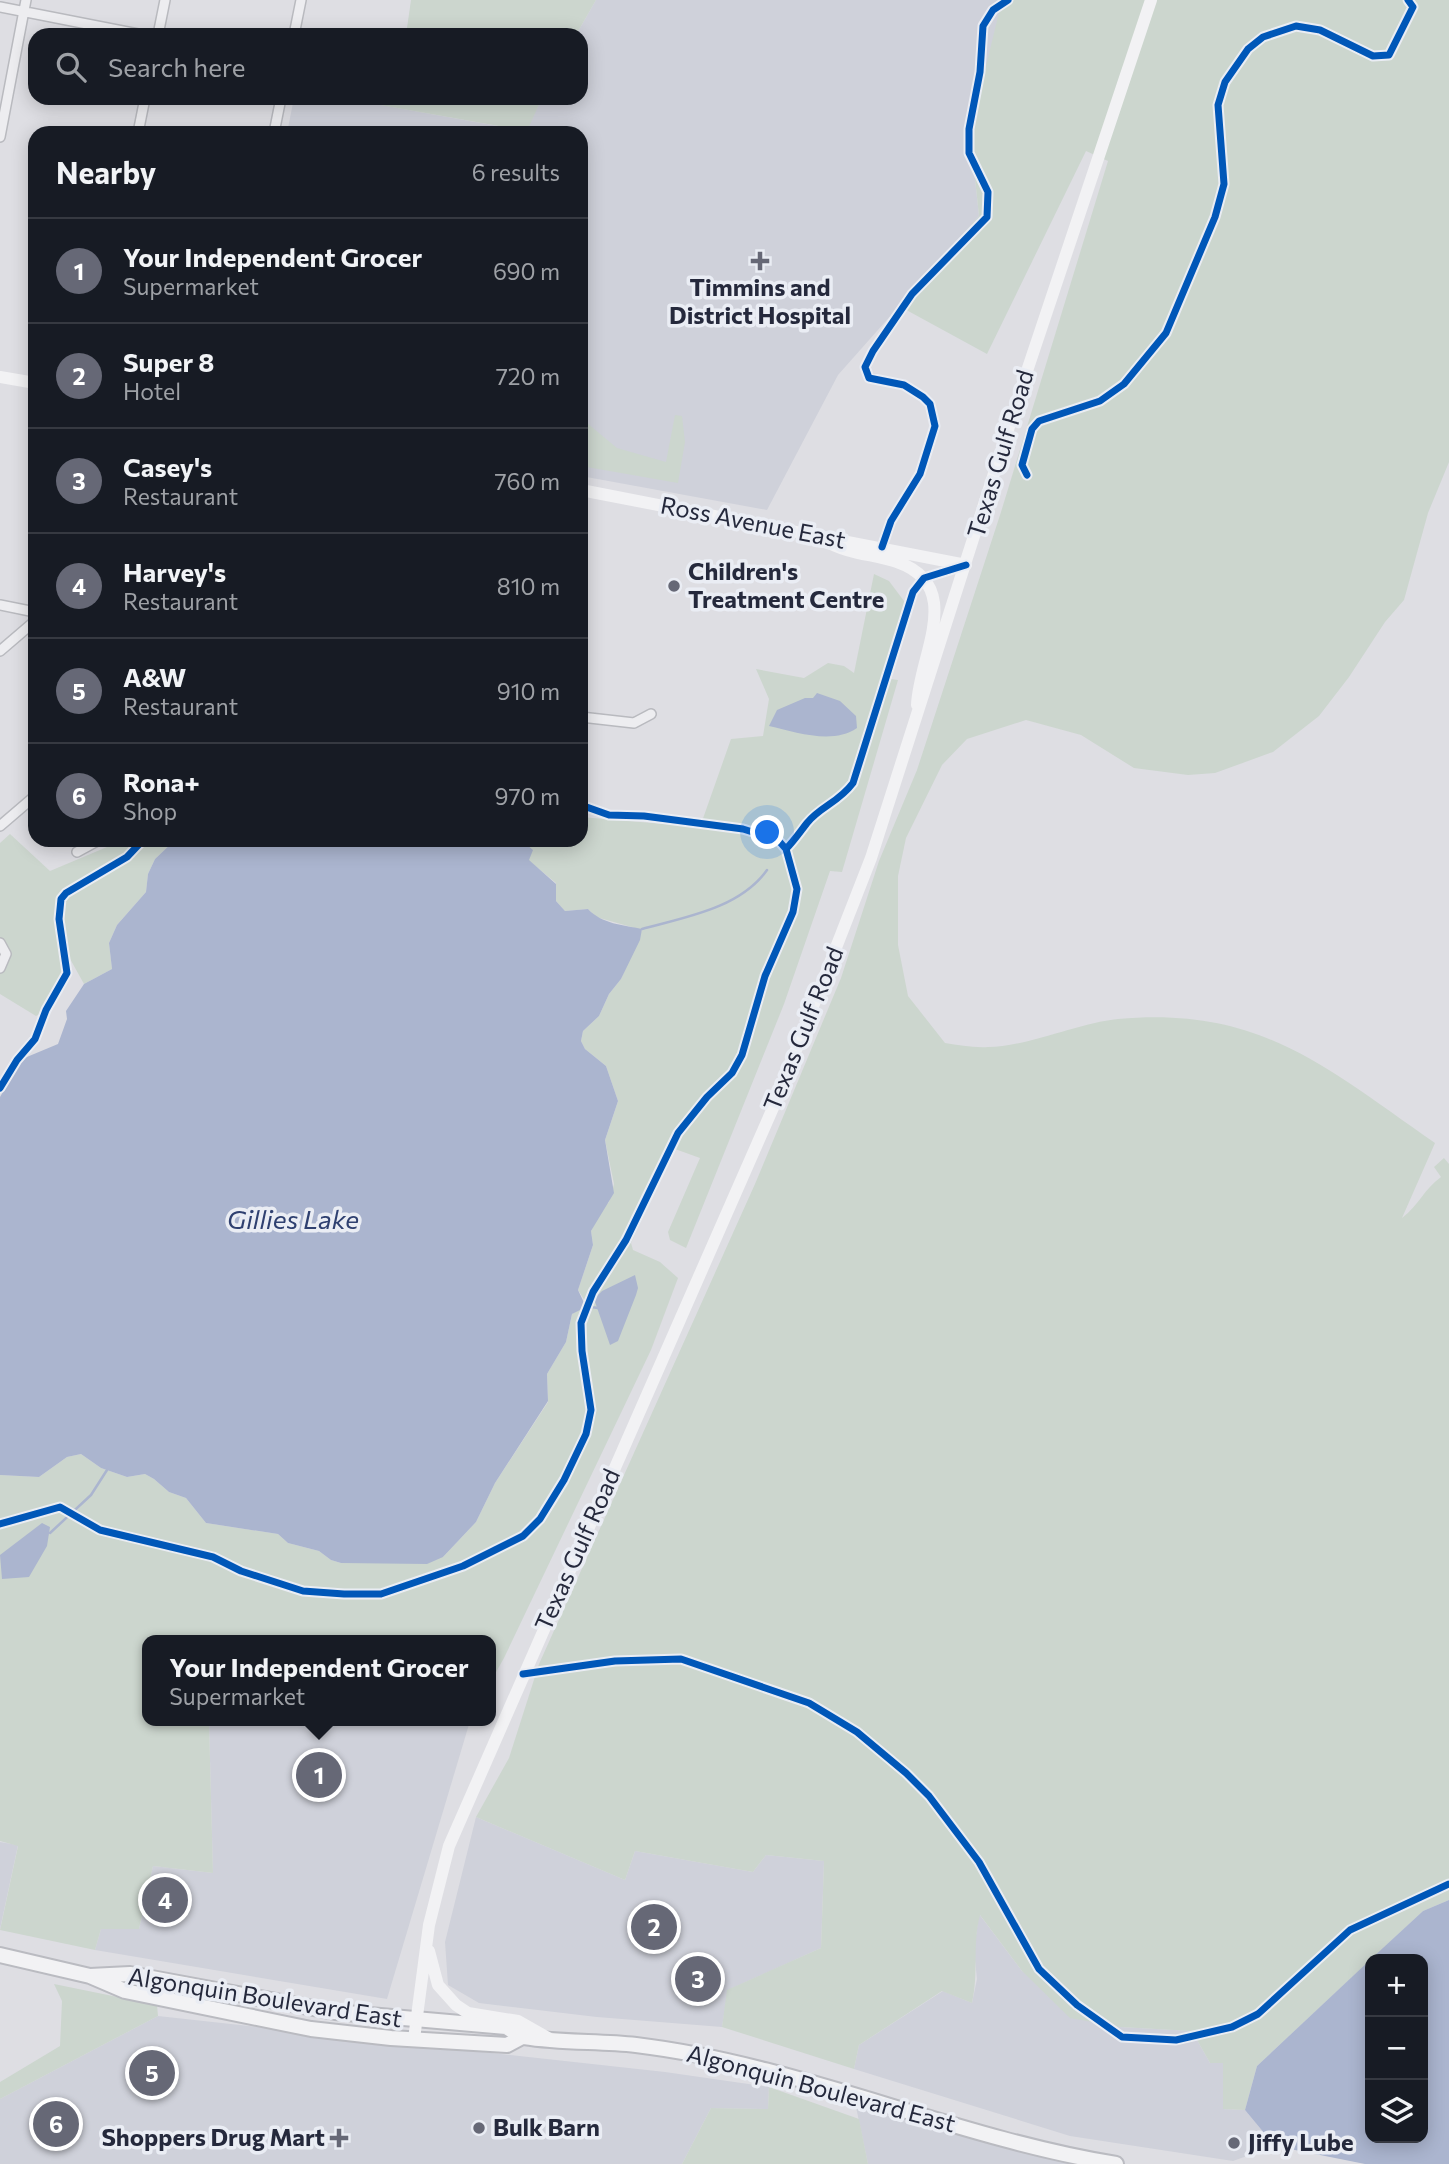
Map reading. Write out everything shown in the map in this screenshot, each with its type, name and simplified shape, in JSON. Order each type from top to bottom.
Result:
[{"type":"main road","name":"Texas Gulf Road","points":[[414,2039],[426,1944],[449,1846],[776,1101],[871,858],[1021,390],[1151,0]]},
{"type":"main road","points":[[0,377],[28,382]]},
{"type":"main road","name":"Ross Avenue East","points":[[588,491],[966,565]]},
{"type":"main road","points":[[813,534],[838,548],[908,567],[924,578],[933,591],[936,612],[918,682],[916,719]]},
{"type":"main road","points":[[426,1944],[438,1985],[456,2005],[468,2012],[518,2021],[548,2038]]},
{"type":"main road","name":"Algonquin Boulevard East","points":[[0,1955],[90,1976],[125,1991],[311,2029],[507,2045],[522,2036]]},
{"type":"main road","name":"Algonquin Boulevard East","points":[[90,1976],[130,1974],[335,2012],[506,2027],[522,2036],[690,2052],[844,2090],[973,2130],[1116,2164]]},
{"type":"street","points":[[0,137],[26,0]]},
{"type":"street","points":[[159,28],[164,0]]},
{"type":"street","points":[[295,28],[301,0]]},
{"type":"street","points":[[0,7],[108,28]]},
{"type":"street","points":[[139,126],[144,105]]},
{"type":"street","points":[[275,126],[280,105]]},
{"type":"street","points":[[0,605],[28,611]]},
{"type":"street","points":[[0,651],[28,627]]},
{"type":"street","points":[[588,717],[634,723],[651,714]]},
{"type":"street","points":[[0,825],[28,802]]},
{"type":"street","points":[[77,852],[86,847]]},
{"type":"street","points":[[0,943],[6,959],[0,968]]},
{"type":"shaded area","points":[[411,0],[596,0],[580,28],[407,28]]},
{"type":"shaded area","name":"Timmins and District Hospital","points":[[596,0],[1003,0],[970,132],[979,216],[838,375],[767,510],[588,477],[588,126],[528,126],[539,105],[588,105],[588,28],[580,28]]},
{"type":"shaded area","points":[[1002,0],[1449,0],[1449,462],[1428,513],[1404,600],[1385,622],[1349,677],[1319,716],[1273,752],[1215,773],[1188,775],[1134,768],[1081,735],[1026,720],[967,739],[942,765],[906,838],[898,876],[898,945],[908,996],[945,1043],[977,1047],[1003,1046],[1118,1019],[1168,1017],[1212,1022],[1252,1032],[1324,1067],[1435,1143],[1402,1218],[1441,1177],[1434,1167],[1444,1158],[1449,1164],[1449,1900],[1423,1911],[1377,1954],[1365,1954],[1365,1965],[1257,2066],[1245,2110],[1223,2109],[1223,2063],[1210,2063],[1192,2031],[1120,2027],[1070,2018],[1022,1971],[980,1915],[972,2003],[942,1991],[859,2045],[854,2069],[722,2027],[727,1990],[821,1948],[824,1861],[766,1855],[753,1872],[635,1851],[625,1880],[476,1817],[509,1758],[539,1664],[755,1184],[841,978],[879,861],[917,770],[1001,512],[1108,161],[1086,151],[987,354],[899,306],[979,216],[970,132]]},
{"type":"shaded area","name":"Timmins and District Hospital","points":[[293,105],[381,105],[498,126],[288,126]]},
{"type":"shaded area","points":[[380,105],[539,105],[529,126],[499,126]]},
{"type":"shaded area","points":[[675,415],[682,416],[685,442],[678,483],[588,467],[588,424],[617,448],[666,462]]},
{"type":"shaded area","points":[[874,574],[889,581],[907,605],[884,678],[898,680],[842,872],[830,871],[784,1004],[686,1248],[670,1240],[668,1232],[700,1158],[675,1149],[631,1243],[633,1250],[660,1262],[678,1278],[651,1350],[496,1672],[496,1635],[142,1635],[142,1726],[209,1726],[213,1873],[153,1866],[139,1929],[101,1929],[95,1950],[0,1930],[18,1846],[0,1841],[0,1475],[39,1477],[67,1457],[81,1454],[101,1468],[127,1477],[145,1474],[169,1492],[186,1498],[206,1523],[278,1534],[288,1543],[319,1551],[331,1560],[341,1563],[443,1557],[476,1522],[495,1483],[548,1402],[547,1374],[566,1342],[572,1314],[587,1304],[578,1290],[593,1245],[591,1231],[603,1207],[609,1202],[614,1184],[605,1140],[618,1101],[606,1066],[585,1049],[581,1041],[583,1031],[599,1016],[609,994],[621,979],[642,930],[596,917],[588,909],[565,911],[556,901],[556,883],[528,860],[523,847],[588,847],[588,818],[700,827],[731,739],[763,736],[769,699],[756,669],[804,678],[828,663],[844,666],[854,673]]},
{"type":"shaded area","points":[[10,834],[50,871],[107,847],[168,847],[155,859],[148,874],[146,892],[117,925],[109,943],[112,969],[84,984],[69,957],[56,999],[36,1016],[0,994],[0,843]]},
{"type":"shaded area","points":[[209,1726],[469,1726],[387,1999],[95,1950],[101,1929],[139,1929],[153,1866],[213,1873]]},
{"type":"shaded area","points":[[476,1817],[625,1880],[635,1851],[753,1872],[766,1855],[824,1861],[821,1948],[728,1990],[722,2027],[597,2017],[479,2003],[448,1985],[445,1942]]},
{"type":"shaded area","points":[[0,1842],[18,1845],[0,1929]]},
{"type":"shaded area","points":[[979,1914],[1022,1971],[1120,2027],[1192,2031],[1210,2063],[1223,2062],[1223,2109],[1245,2110],[1275,2146],[1233,2161],[1070,2136],[854,2069],[859,2045],[943,1991],[972,2003],[977,1979],[974,1950]]},
{"type":"shaded area","points":[[54,1984],[157,2005],[158,2016],[0,2099],[0,2082],[60,2046],[62,2001]]},
{"type":"shaded area","points":[[158,2016],[665,2072],[769,2087],[768,2109],[711,2108],[682,2164],[0,2164],[0,2099]]},
{"type":"shaded area","points":[[769,2087],[859,2119],[868,2164],[682,2164],[711,2108],[768,2109]]},
{"type":"shaded area","points":[[856,2107],[1072,2164],[868,2164]]},
{"type":"water","points":[[817,693],[840,701],[856,716],[857,728],[837,736],[814,736],[769,726],[777,710],[805,698],[813,698]]},
{"type":"water","name":"Gillies Lake","points":[[168,847],[529,847],[533,850],[529,860],[556,884],[556,901],[565,911],[588,909],[606,921],[642,929],[640,940],[621,979],[609,994],[599,1016],[583,1031],[581,1041],[585,1049],[606,1066],[618,1101],[605,1140],[614,1193],[591,1231],[593,1245],[578,1290],[586,1307],[572,1314],[566,1342],[547,1374],[548,1401],[495,1483],[476,1522],[443,1557],[427,1564],[341,1563],[331,1560],[319,1551],[288,1543],[278,1534],[206,1523],[186,1498],[169,1492],[145,1474],[127,1477],[101,1468],[81,1454],[67,1457],[39,1477],[0,1475],[0,1097],[22,1059],[58,1044],[67,1019],[66,1011],[84,984],[112,969],[109,943],[117,925],[146,892],[148,874],[155,859]]},
{"type":"water","points":[[635,1275],[638,1288],[636,1295],[618,1341],[610,1345],[594,1299],[602,1291]]},
{"type":"water","points":[[42,1523],[50,1527],[47,1546],[29,1577],[2,1579],[0,1555]]},
{"type":"water","points":[[1449,1900],[1449,2164],[1365,2164],[1275,2146],[1245,2110],[1257,2066],[1365,1965],[1365,2143],[1428,2143],[1428,1954],[1376,1954],[1423,1911]]},
{"type":"waterway","points":[[642,929],[694,915],[727,902],[756,883],[767,870]]},
{"type":"waterway","points":[[584,1306],[598,1308]]},
{"type":"waterway","points":[[50,1533],[91,1495],[107,1470]]},
{"type":"cycle path","points":[[882,547],[891,521],[920,474],[935,426],[930,404],[923,397],[904,385],[869,378],[865,367],[912,294],[987,217],[988,192],[969,153],[969,129],[980,72],[983,26],[993,10],[1008,0]]},
{"type":"cycle path","points":[[1027,475],[1022,465],[1032,429],[1039,421],[1100,401],[1124,384],[1166,333],[1215,217],[1224,184],[1218,105],[1225,82],[1248,49],[1263,37],[1296,26],[1320,30],[1373,56],[1389,55],[1413,7],[1408,0]]},
{"type":"cycle path","points":[[786,849],[812,817],[853,783],[913,592],[924,578],[966,565]]},
{"type":"cycle path","points":[[0,1524],[60,1507],[100,1530],[213,1557],[241,1571],[303,1591],[381,1594],[463,1566],[523,1536],[540,1519],[564,1480],[586,1434],[591,1410],[582,1351],[581,1323],[593,1292],[626,1240],[678,1133],[707,1097],[732,1073],[742,1055],[765,976],[793,912],[797,889],[786,849],[778,840],[743,829],[644,816],[609,815],[588,808]]},
{"type":"cycle path","points":[[0,1088],[17,1060],[35,1039],[46,1010],[67,973],[59,919],[61,899],[66,893],[127,857],[136,847]]},
{"type":"cycle path","points":[[523,1674],[615,1661],[681,1659],[809,1703],[857,1732],[929,1796],[979,1862],[1039,1969],[1077,2005],[1122,2037],[1176,2040],[1232,2027],[1258,2014],[1350,1930],[1449,1884]]},
{"type":"place","name":"Timmins and District Hospital","points":[[760,261]]},
{"type":"place","name":"Children's Treatment Centre","points":[[674,586]]},
{"type":"place","name":"Your Independent Grocer","points":[[319,1775]]},
{"type":"place","name":"Harvey's","points":[[165,1900]]},
{"type":"place","name":"Super 8","points":[[654,1927]]},
{"type":"place","name":"Casey's","points":[[698,1979]]},
{"type":"place","name":"A&W","points":[[152,2073]]},
{"type":"place","name":"Rona+","points":[[56,2124]]},
{"type":"place","name":"Bulk Barn","points":[[479,2128]]},
{"type":"place","name":"Shoppers Drug Mart","points":[[339,2138]]},
{"type":"place","name":"Jiffy Lube","points":[[1234,2143]]}]
